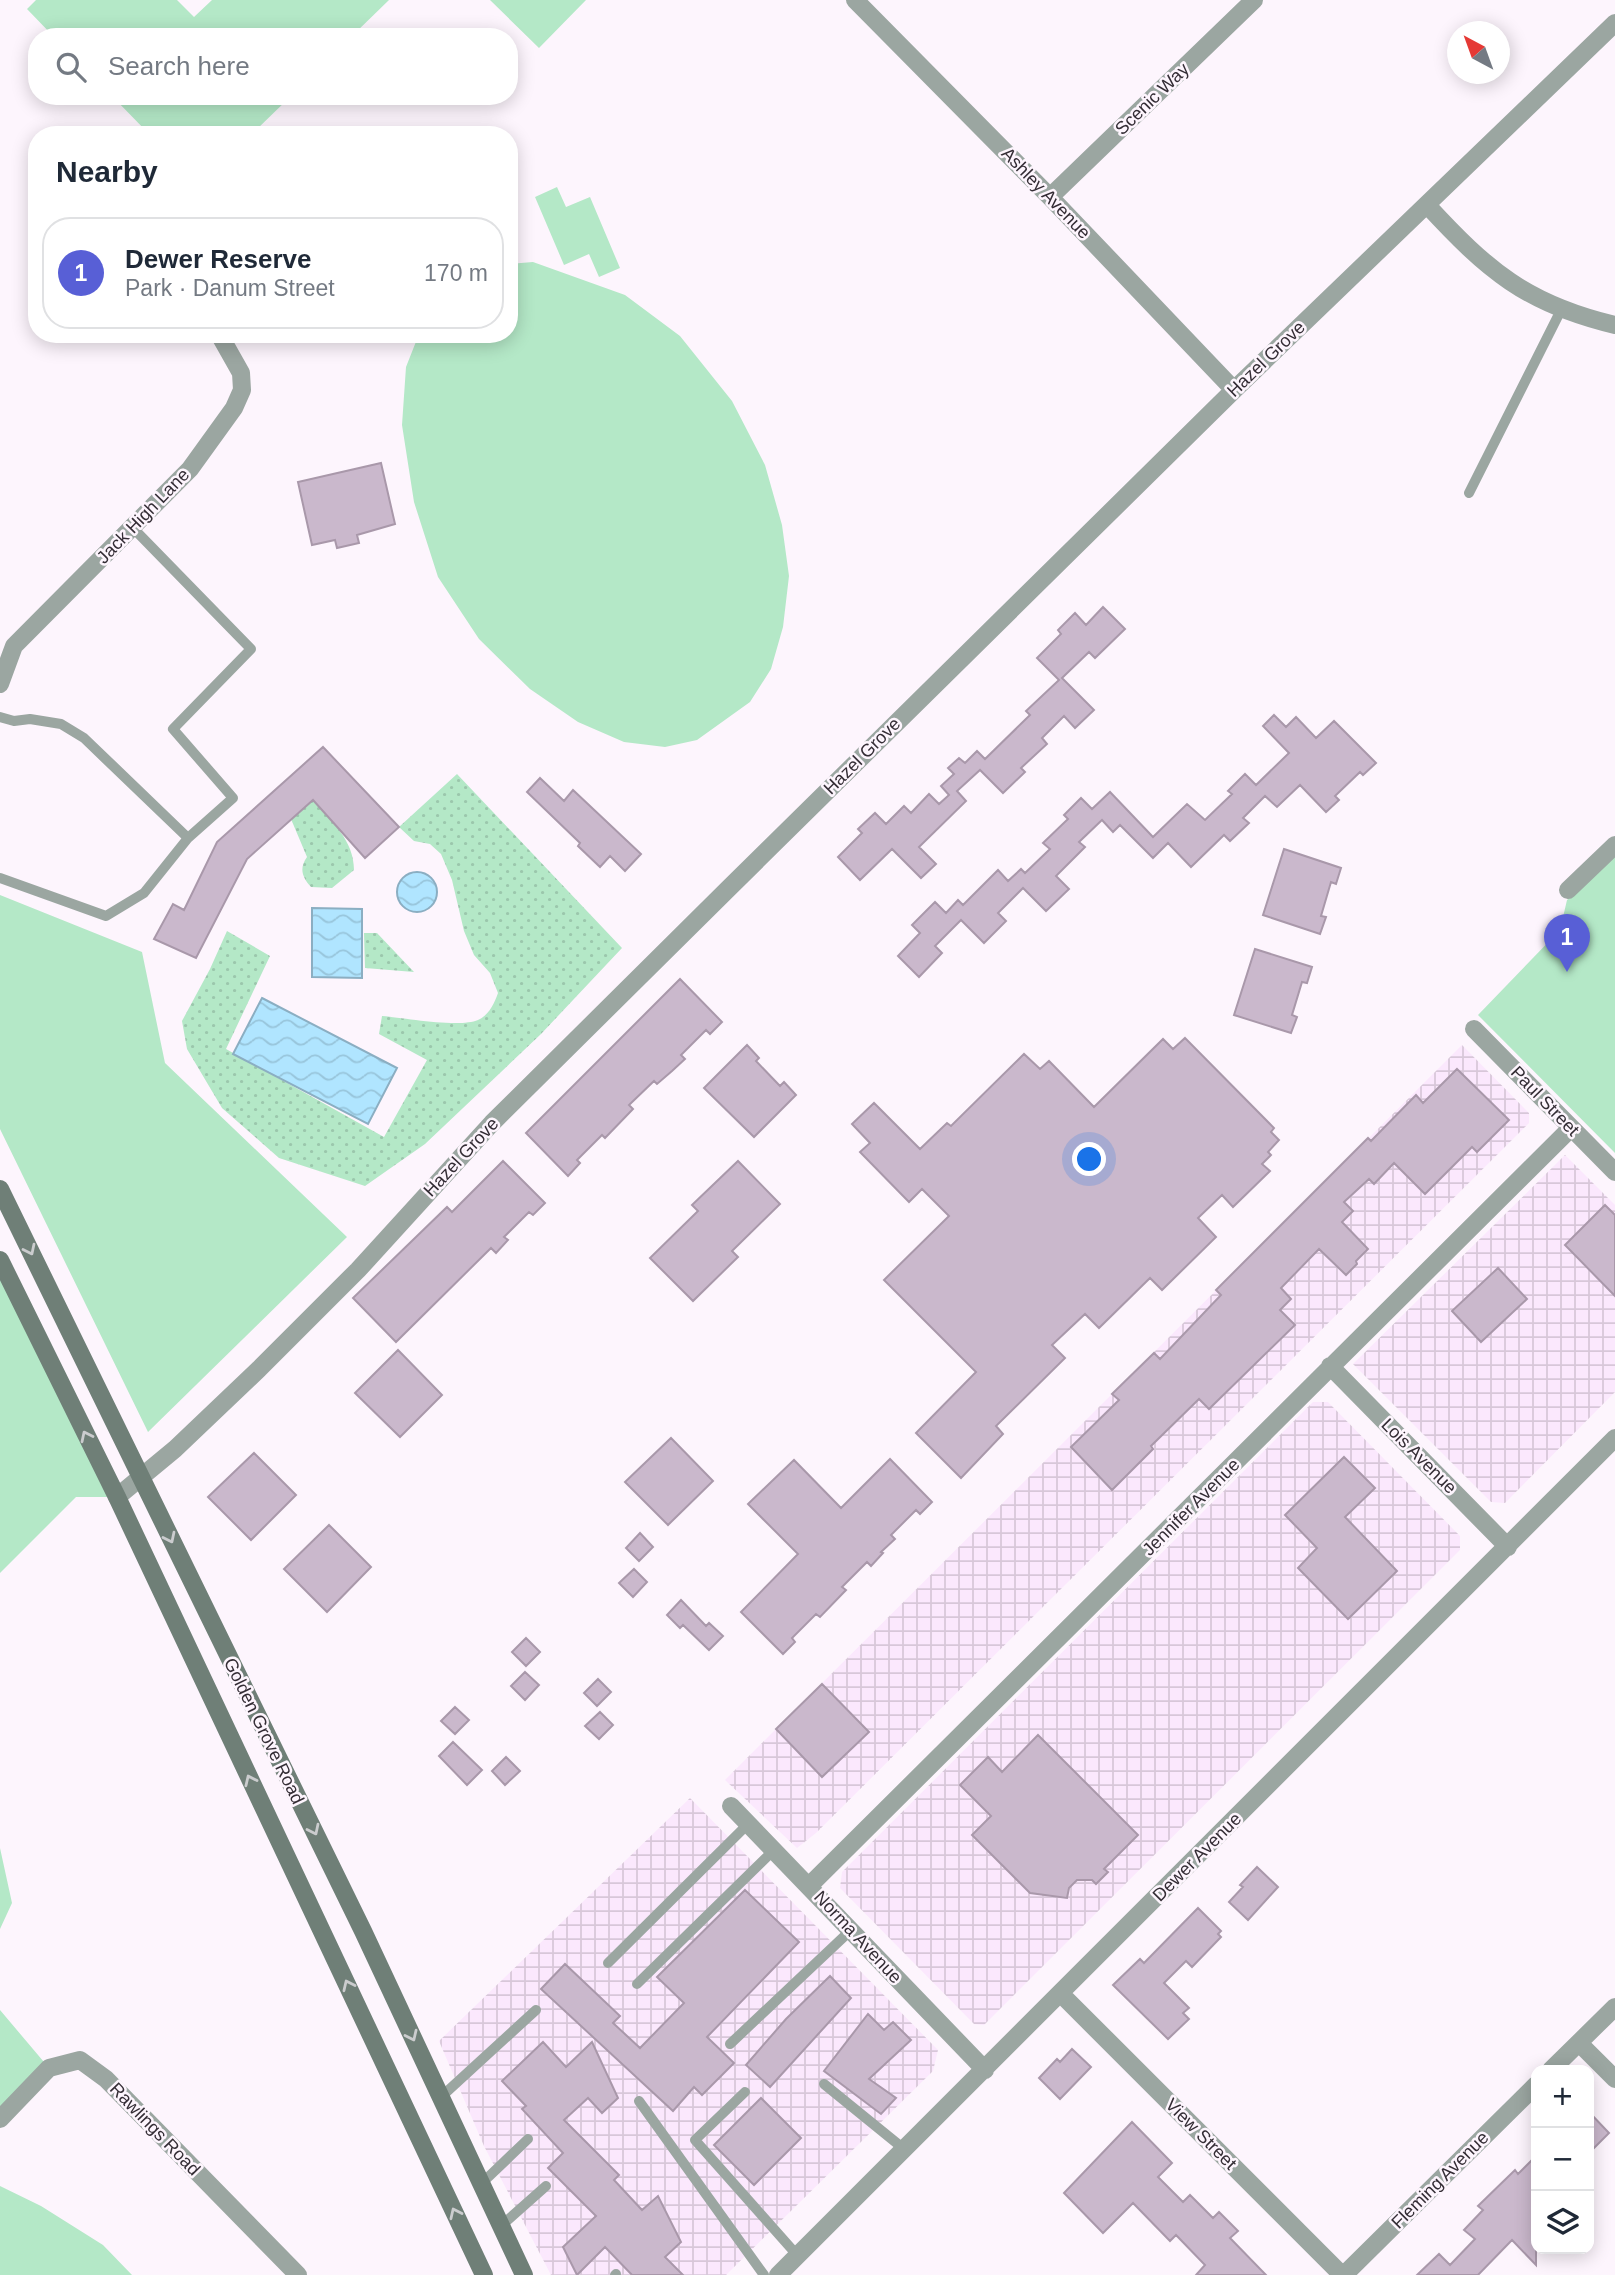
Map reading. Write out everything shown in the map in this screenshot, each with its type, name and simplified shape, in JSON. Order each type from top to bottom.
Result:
[{"type":"main road","name":"Golden Grove Road","points":[[0,1189],[363,1931],[524,2275]]},
{"type":"main road","name":"Golden Grove Road","points":[[0,1261],[117,1497],[484,2275]]},
{"type":"street","name":"Scenic Way","points":[[1050,197],[1254,0]]},
{"type":"street","name":"Ashley Avenue","points":[[863,3],[1234,390]]},
{"type":"street","name":"Hazel Grove","points":[[117,1497],[175,1448],[260,1369],[358,1270],[511,1105],[1234,390],[1615,23]]},
{"type":"street","points":[[1427,205],[1483,263],[1512,284],[1561,310],[1615,324]]},
{"type":"street","name":"Jack High Lane","points":[[0,684],[14,646],[190,469],[234,408],[242,390],[241,373],[224,343]]},
{"type":"street","points":[[1568,890],[1615,845]]},
{"type":"street","name":"Paul Street","points":[[1474,1029],[1615,1172]]},
{"type":"street","name":"Jennifer Avenue","points":[[809,1886],[1571,1128]]},
{"type":"street","name":"Lois Avenue","points":[[1330,1366],[1508,1547]]},
{"type":"street","name":"Dewer Avenue","points":[[778,2275],[1615,1438]]},
{"type":"street","name":"Norma Avenue","points":[[731,1806],[985,2070]]},
{"type":"street","name":"View Street","points":[[1060,1993],[1343,2275]]},
{"type":"street","points":[[1556,2065],[1615,2007]]},
{"type":"street","points":[[1579,2043],[1615,2079]]},
{"type":"street","name":"Rawlings Road","points":[[0,2119],[49,2068],[80,2060],[106,2079],[298,2275]]},
{"type":"street","name":"Fleming Avenue","points":[[1343,2275],[1531,2090]]},
{"type":"lane","points":[[1469,493],[1561,310]]},
{"type":"lane","points":[[0,878],[106,916],[145,893],[188,838],[233,798],[173,729],[251,649],[133,528]]},
{"type":"lane","points":[[0,717],[14,721],[30,719],[61,724],[84,738],[188,838]]},
{"type":"lane","points":[[608,1963],[748,1824]]},
{"type":"lane","points":[[637,1984],[774,1850]]},
{"type":"lane","points":[[730,2044],[851,1930]]},
{"type":"lane","points":[[441,2097],[536,2010]]},
{"type":"lane","points":[[824,2084],[904,2149]]},
{"type":"lane","points":[[745,2092],[695,2140],[797,2255]]},
{"type":"lane","points":[[639,2101],[764,2275]]},
{"type":"lane","points":[[481,2184],[528,2139]]},
{"type":"lane","points":[[501,2226],[546,2186]]},
{"type":"shaded area","points":[[1462,1045],[1529,1113],[1529,1123],[816,1833],[797,1848],[725,1780]]},
{"type":"shaded area","points":[[1565,1155],[1615,1205],[1615,1392],[1505,1503],[1491,1502],[1353,1364]]},
{"type":"shaded area","points":[[1313,1402],[1328,1402],[1460,1536],[1460,1550],[984,2025],[974,2024],[840,1888],[842,1872]]},
{"type":"shaded area","points":[[690,1798],[938,2050],[933,2071],[726,2275],[551,2275],[484,2146],[439,2041]]},
{"type":"green space","points":[[36,0],[177,0],[194,17],[212,0],[389,0],[360,28],[45,28],[27,9]]},
{"type":"green space","points":[[490,0],[586,0],[539,48]]},
{"type":"green space","points":[[121,105],[282,105],[260,126],[141,126]]},
{"type":"green space","points":[[557,187],[566,207],[590,197],[620,268],[599,277],[589,254],[564,265],[535,197]]},
{"type":"green space","points":[[533,262],[625,295],[680,336],[732,401],[765,465],[782,525],[789,576],[783,627],[771,669],[750,702],[697,740],[665,747],[624,742],[578,722],[530,689],[479,639],[438,577],[414,502],[402,425],[406,367],[415,343],[518,343],[518,263]]},
{"type":"green space","points":[[457,774],[622,948],[541,1034],[425,1144],[365,1186],[279,1158],[222,1108],[187,1049],[182,1021],[227,931],[270,956],[226,1049],[384,1137],[427,1060],[379,1034],[382,1016],[445,1023],[469,1022],[485,1015],[498,993],[490,973],[474,955],[464,931],[452,880],[441,854],[430,844],[414,841],[399,827]]},
{"type":"green space","points":[[313,800],[346,840],[353,859],[354,870],[332,888],[311,887],[305,880],[302,869],[307,857],[291,819]]},
{"type":"green space","points":[[1615,854],[1615,1153],[1478,1015],[1560,930],[1567,900]]},
{"type":"green space","points":[[0,895],[142,952],[165,1063],[347,1237],[148,1432],[0,1129]]},
{"type":"green space","points":[[364,933],[377,933],[414,972],[365,968]]},
{"type":"green space","points":[[0,1260],[117,1497],[76,1497],[0,1573]]},
{"type":"green space","points":[[0,1848],[12,1903],[0,1929]]},
{"type":"green space","points":[[0,2010],[49,2068],[0,2119]]},
{"type":"green space","points":[[0,2186],[41,2206],[103,2245],[132,2275],[0,2275]]},
{"type":"water","points":[[417,872],[431,878],[437,892],[431,906],[417,912],[403,906],[397,892],[403,878]]},
{"type":"water","points":[[312,908],[362,909],[362,978],[312,977]]},
{"type":"water","points":[[262,998],[397,1068],[368,1124],[233,1054]]},
{"type":"building","points":[[381,463],[395,524],[357,535],[359,543],[337,548],[335,540],[312,545],[298,482]]},
{"type":"building","points":[[1103,607],[1125,629],[1095,658],[1089,652],[1062,678],[1094,710],[1075,728],[1064,716],[1042,738],[1047,744],[1021,768],[1025,772],[1003,793],[980,770],[957,791],[966,801],[919,847],[936,864],[921,878],[892,849],[860,880],[838,857],[862,833],[858,829],[875,813],[886,824],[904,806],[911,813],[929,794],[939,804],[949,795],[941,786],[954,774],[948,768],[959,758],[965,763],[977,751],[985,759],[1030,715],[1026,711],[1059,680],[1037,658],[1061,634],[1058,630],[1075,613],[1086,625]]},
{"type":"building","points":[[1274,715],[1286,727],[1296,717],[1316,738],[1334,721],[1376,763],[1363,775],[1360,772],[1335,796],[1339,800],[1326,812],[1300,785],[1277,807],[1265,796],[1243,818],[1249,823],[1230,841],[1224,835],[1191,867],[1168,843],[1153,858],[1120,825],[1113,832],[1102,820],[1079,842],[1085,847],[1056,876],[1069,889],[1046,911],[1023,888],[998,913],[1006,921],[984,943],[961,920],[935,946],[942,953],[919,977],[898,956],[920,933],[912,925],[935,902],[946,913],[958,900],[963,905],[998,870],[1008,881],[1021,869],[1025,873],[1050,849],[1043,843],[1068,819],[1064,815],[1081,798],[1092,809],[1110,792],[1153,837],[1187,804],[1205,820],[1232,794],[1228,791],[1245,774],[1256,785],[1289,753],[1263,726]]},
{"type":"building","points":[[323,747],[399,827],[365,858],[313,800],[247,859],[196,958],[154,939],[173,904],[184,910],[217,842]]},
{"type":"building","points":[[540,778],[564,801],[573,790],[641,854],[625,871],[610,856],[600,867],[578,846],[580,843],[527,792]]},
{"type":"building","points":[[1284,849],[1341,868],[1336,884],[1331,882],[1321,916],[1326,917],[1320,934],[1263,915]]},
{"type":"building","points":[[1255,949],[1312,967],[1307,983],[1302,982],[1292,1015],[1297,1017],[1291,1033],[1234,1015]]},
{"type":"building","points":[[680,979],[722,1022],[710,1034],[706,1030],[681,1055],[685,1059],[657,1084],[654,1081],[629,1105],[633,1109],[605,1138],[602,1135],[577,1160],[580,1163],[568,1176],[526,1133]]},
{"type":"building","points":[[1185,1038],[1274,1128],[1271,1132],[1279,1140],[1268,1152],[1271,1155],[1262,1164],[1270,1171],[1233,1207],[1222,1195],[1198,1218],[1216,1237],[1162,1290],[1150,1278],[1099,1328],[1085,1314],[1052,1345],[1065,1358],[996,1426],[1003,1434],[961,1478],[916,1433],[976,1372],[884,1280],[949,1216],[922,1189],[909,1202],[860,1152],[870,1143],[852,1124],[874,1103],[920,1149],[947,1123],[951,1126],[1024,1054],[1040,1069],[1049,1061],[1094,1107],[1163,1039],[1173,1049]]},
{"type":"building","points":[[747,1045],[759,1058],[756,1061],[780,1086],[784,1082],[796,1095],[754,1137],[704,1088]]},
{"type":"building","points":[[1457,1069],[1509,1120],[1477,1152],[1472,1147],[1425,1194],[1394,1163],[1374,1184],[1369,1179],[1344,1202],[1353,1211],[1342,1222],[1368,1249],[1356,1261],[1357,1264],[1346,1275],[1319,1249],[1281,1288],[1291,1299],[1280,1310],[1295,1325],[1209,1409],[1199,1399],[1151,1446],[1153,1449],[1112,1490],[1071,1447],[1119,1400],[1112,1394],[1154,1353],[1160,1359],[1221,1295],[1216,1290],[1368,1138],[1371,1141],[1416,1095],[1423,1103]]},
{"type":"building","points":[[503,1161],[545,1203],[533,1215],[529,1212],[504,1237],[508,1240],[496,1253],[491,1248],[396,1342],[353,1298],[447,1207],[452,1212]]},
{"type":"building","points":[[738,1161],[780,1204],[732,1251],[738,1257],[693,1301],[650,1258],[698,1211],[692,1205]]},
{"type":"building","points":[[1605,1205],[1615,1215],[1615,1296],[1565,1245]]},
{"type":"building","points":[[1498,1268],[1527,1299],[1481,1342],[1452,1311]]},
{"type":"building","points":[[398,1350],[442,1395],[400,1437],[355,1393]]},
{"type":"building","points":[[671,1438],[713,1481],[668,1525],[625,1482]]},
{"type":"building","points":[[254,1453],[296,1495],[251,1540],[208,1497]]},
{"type":"building","points":[[1344,1457],[1375,1488],[1345,1517],[1397,1571],[1348,1619],[1298,1568],[1317,1548],[1285,1515]]},
{"type":"building","points":[[890,1459],[932,1502],[920,1514],[916,1510],[891,1535],[895,1539],[881,1552],[883,1553],[871,1566],[867,1562],[842,1587],[846,1590],[820,1617],[816,1614],[792,1638],[795,1642],[783,1654],[741,1612],[798,1554],[748,1504],[794,1460],[841,1508]]},
{"type":"building","points":[[329,1525],[371,1567],[327,1612],[284,1569]]},
{"type":"building","points":[[640,1533],[653,1547],[639,1561],[626,1548]]},
{"type":"building","points":[[634,1569],[647,1582],[633,1597],[619,1583]]},
{"type":"building","points":[[681,1600],[706,1626],[709,1623],[723,1636],[709,1650],[683,1625],[680,1628],[667,1615]]},
{"type":"building","points":[[526,1638],[540,1652],[526,1666],[512,1652]]},
{"type":"building","points":[[525,1672],[539,1685],[525,1700],[511,1686]]},
{"type":"building","points":[[598,1679],[611,1692],[597,1706],[584,1693]]},
{"type":"building","points":[[822,1684],[869,1732],[822,1777],[776,1729]]},
{"type":"building","points":[[455,1707],[469,1720],[455,1734],[441,1721]]},
{"type":"building","points":[[600,1712],[613,1725],[599,1739],[585,1726]]},
{"type":"building","points":[[1038,1735],[1138,1835],[1104,1869],[1108,1872],[1096,1884],[1092,1880],[1077,1880],[1069,1888],[1067,1898],[1030,1893],[972,1835],[991,1816],[960,1785],[988,1757],[1002,1772]]},
{"type":"building","points":[[453,1742],[482,1770],[467,1785],[439,1756]]},
{"type":"building","points":[[506,1757],[520,1771],[505,1785],[492,1771]]},
{"type":"building","points":[[1257,1867],[1278,1887],[1248,1920],[1229,1902]]},
{"type":"building","points":[[745,1890],[799,1942],[707,2037],[734,2063],[702,2095],[694,2087],[673,2111],[541,1989],[565,1964],[620,2016],[613,2023],[640,2048],[684,2003],[657,1977]]},
{"type":"building","points":[[1198,1908],[1221,1931],[1218,1934],[1221,1937],[1192,1967],[1186,1961],[1164,1983],[1189,2008],[1183,2013],[1189,2019],[1168,2039],[1113,1985],[1140,1959],[1144,1963]]},
{"type":"building","points":[[830,1976],[851,1998],[770,2087],[746,2065],[786,2019]]},
{"type":"building","points":[[868,2014],[884,2030],[893,2022],[911,2040],[869,2079],[896,2098],[881,2114],[824,2071]]},
{"type":"building","points":[[543,2042],[566,2067],[592,2042],[618,2098],[602,2113],[588,2098],[564,2120],[619,2175],[614,2180],[642,2210],[658,2196],[681,2242],[665,2257],[683,2275],[632,2275],[605,2247],[577,2275],[563,2247],[596,2216],[548,2168],[563,2153],[522,2109],[526,2106],[502,2081]]},
{"type":"building","points":[[1072,2049],[1091,2067],[1060,2099],[1039,2078],[1057,2059],[1060,2062]]},
{"type":"building","points":[[761,2098],[801,2138],[754,2185],[714,2145]]},
{"type":"building","points":[[1594,2117],[1609,2133],[1594,2148]]},
{"type":"building","points":[[1132,2122],[1172,2163],[1158,2177],[1183,2202],[1190,2195],[1213,2218],[1219,2212],[1238,2231],[1230,2238],[1266,2275],[1196,2275],[1205,2265],[1176,2235],[1170,2241],[1133,2203],[1103,2233],[1064,2193]]},
{"type":"building","points":[[1531,2161],[1531,2254],[1536,2254],[1536,2265],[1512,2240],[1478,2275],[1417,2275],[1439,2254],[1450,2265],[1475,2239],[1464,2230],[1483,2210],[1478,2206],[1515,2170],[1518,2174]]},
{"type":"place","name":"Dewer Reserve","points":[[1567,972]]}]
